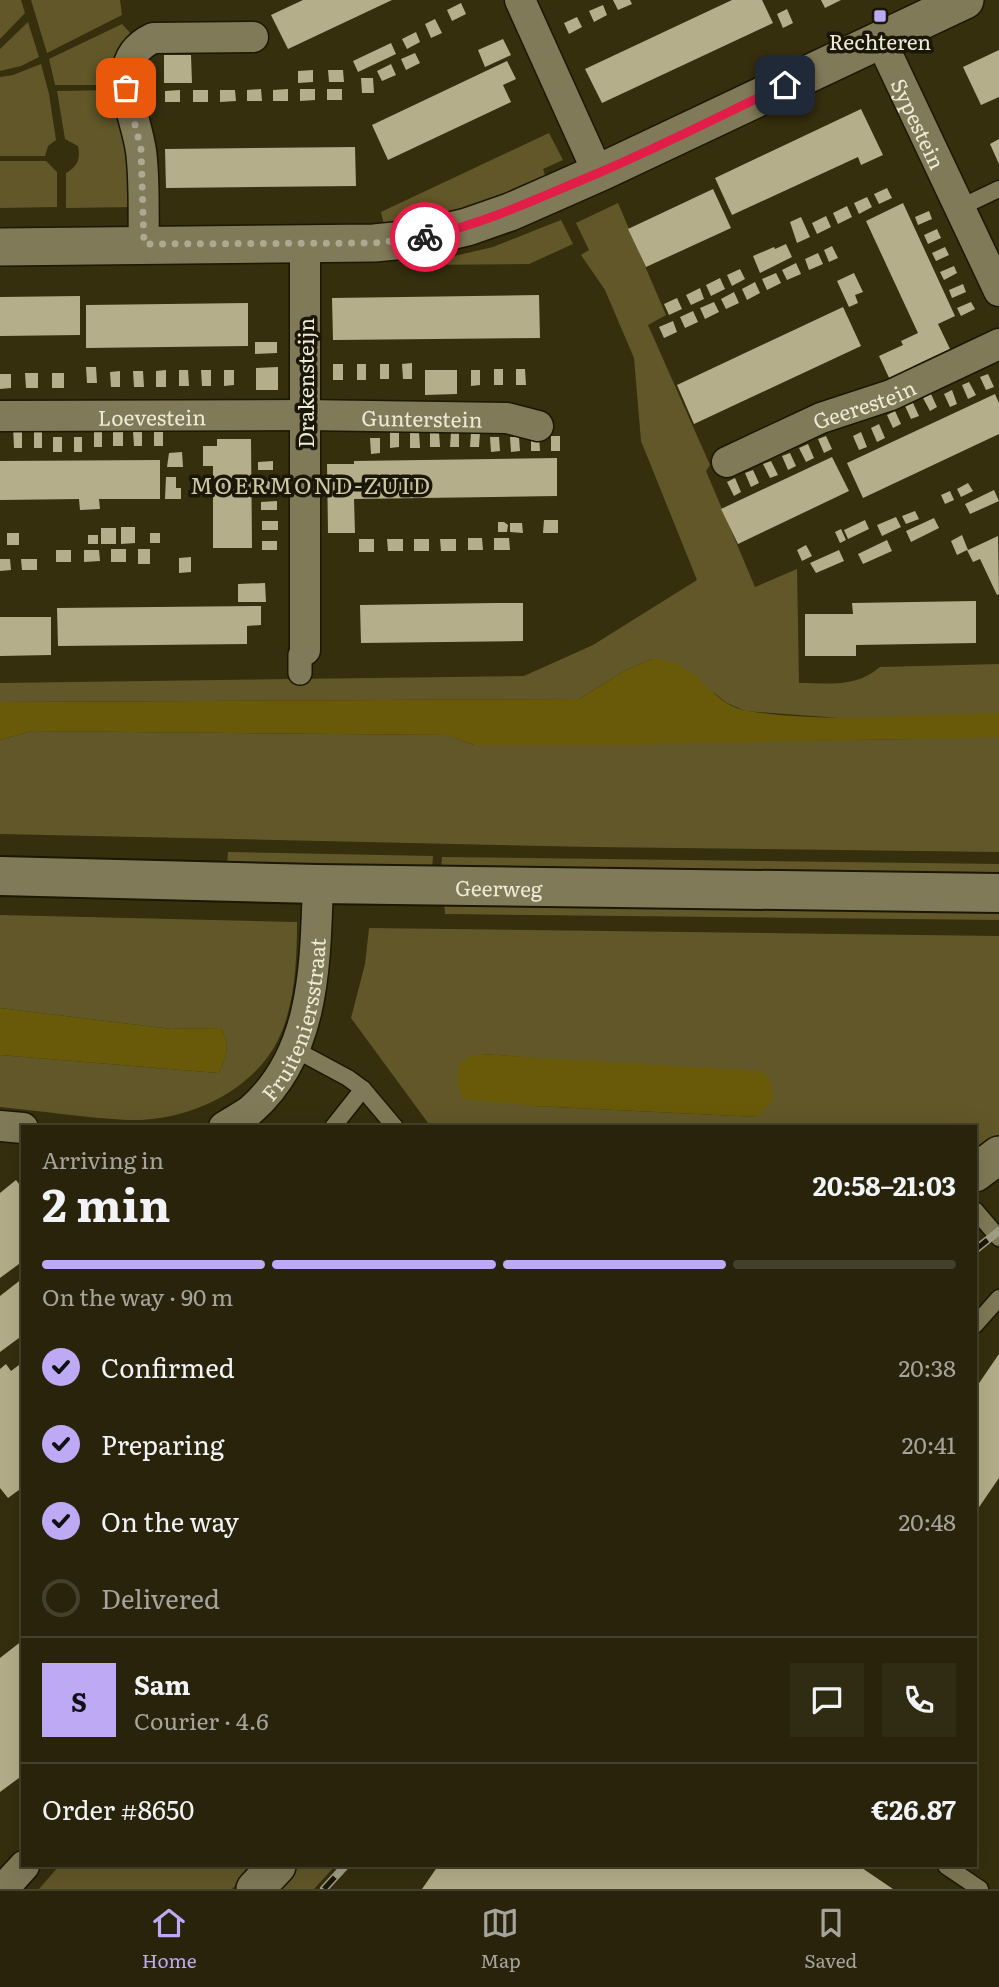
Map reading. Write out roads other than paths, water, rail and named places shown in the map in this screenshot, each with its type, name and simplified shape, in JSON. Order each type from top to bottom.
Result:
[{"type":"main road","name":"Geerweg","points":[[0,876],[318,884],[999,893]]},
{"type":"street","points":[[520,0],[598,173]]},
{"type":"street","points":[[0,247],[374,243],[416,239],[467,227],[510,212],[598,173],[965,0]]},
{"type":"street","points":[[144,244],[141,149],[126,88],[129,63],[143,43],[153,37],[253,37]]},
{"type":"street","name":"Sypestein","points":[[880,39],[999,291]]},
{"type":"street","name":"Drakensteijn","points":[[302,661],[305,243]]},
{"type":"street","name":"Geerestein","points":[[727,461],[821,418],[891,395],[999,345]]},
{"type":"street","name":"Loevestein","points":[[0,416],[304,415]]},
{"type":"street","name":"Gunterstein","points":[[304,415],[507,418],[538,426]]},
{"type":"street","name":"Fruiteniersstraat","points":[[227,1125],[251,1110],[282,1076],[296,1050],[310,1000],[318,884]]},
{"type":"street","points":[[0,1126],[21,1128]]},
{"type":"street","points":[[977,1172],[999,1155]]},
{"type":"street","points":[[3,1889],[23,1867]]},
{"type":"street","points":[[255,1889],[276,1867]]},
{"type":"lane","points":[[959,208],[999,189]]},
{"type":"lane","points":[[296,1050],[363,1088],[393,1125]]},
{"type":"lane","points":[[335,1125],[363,1088]]},
{"type":"lane","points":[[977,1212],[999,1238]]},
{"type":"lane","points":[[977,1323],[999,1298]]},
{"type":"lane","points":[[947,1867],[980,1889]]},
{"type":"railway","points":[[977,1248],[999,1231]]},
{"type":"railway","points":[[324,1889],[344,1867]]},
{"type":"place","name":"Rechteren","points":[[880,16]]},
{"type":"district","name":"MOERMOND-ZUID","points":[[311,484]]}]
